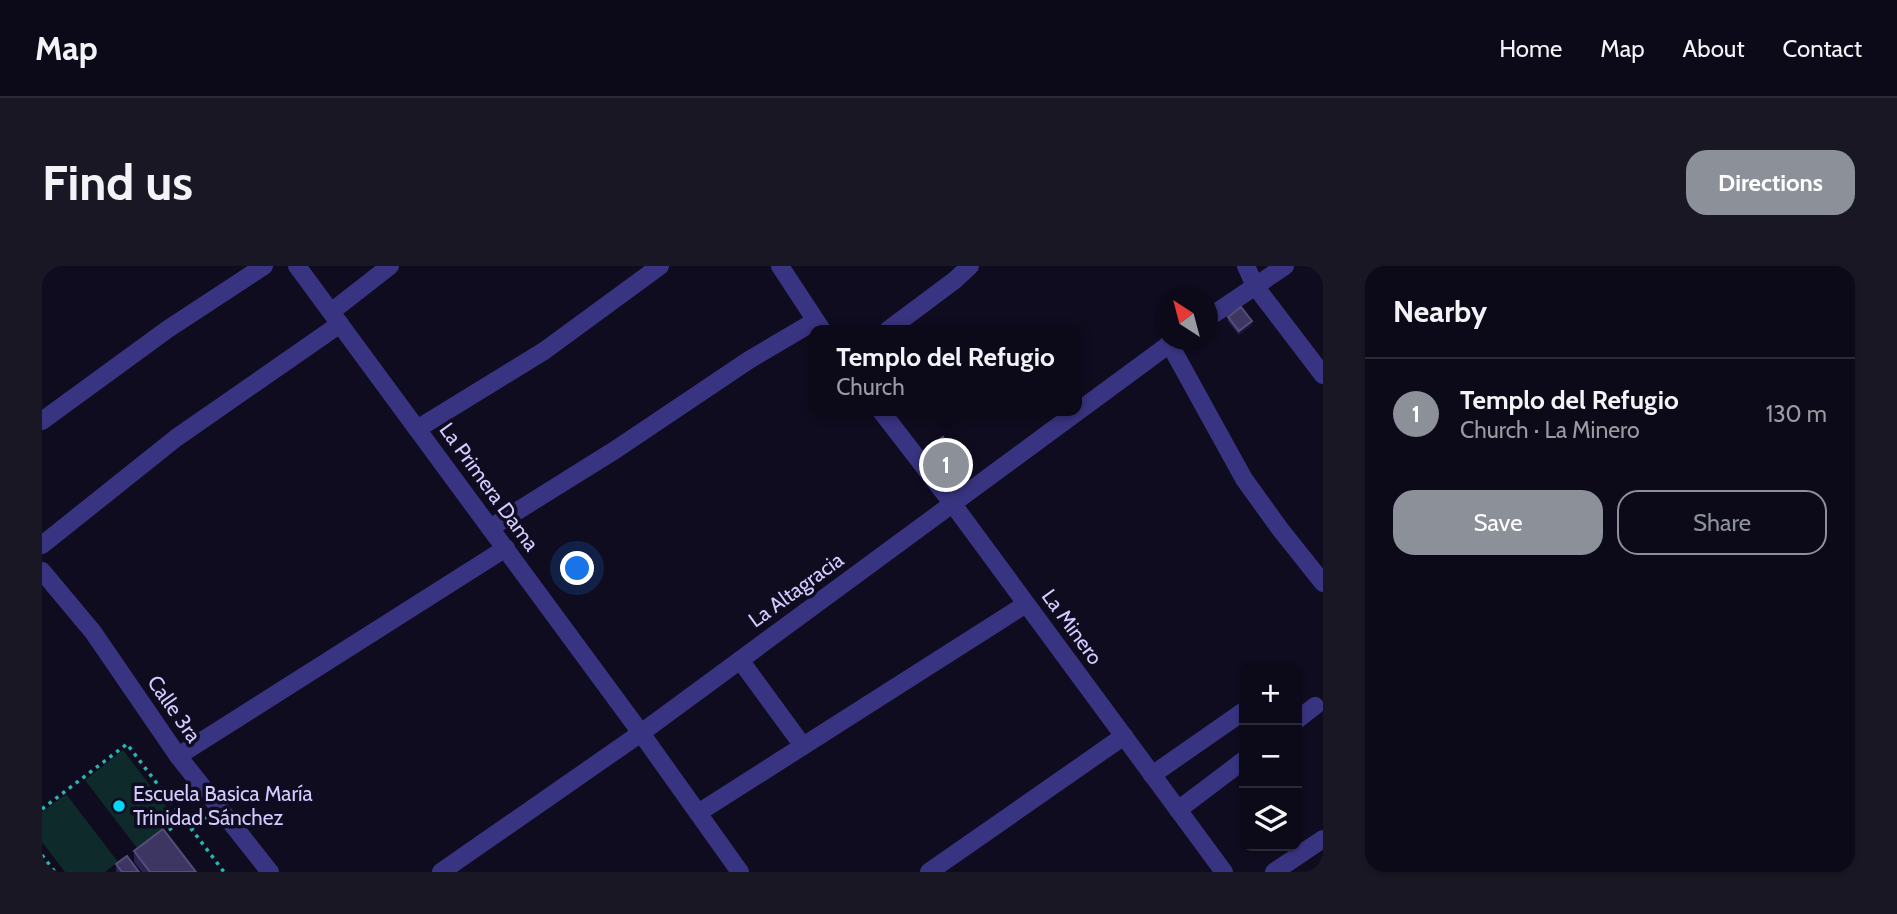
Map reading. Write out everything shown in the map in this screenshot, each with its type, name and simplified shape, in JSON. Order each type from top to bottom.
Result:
[{"type":"street","points":[[42,421],[168,329],[264,266]]},
{"type":"street","name":"La Primera Dama","points":[[297,266],[506,548],[740,872]]},
{"type":"street","points":[[42,545],[176,438],[336,318],[390,266]]},
{"type":"street","points":[[417,429],[544,351],[660,266]]},
{"type":"street","points":[[780,266],[819,325]]},
{"type":"street","points":[[895,325],[955,281],[970,266]]},
{"type":"street","points":[[1246,266],[1255,286],[1323,375]]},
{"type":"street","points":[[1218,311],[1285,266]]},
{"type":"street","points":[[490,528],[615,450],[749,360],[809,330]]},
{"type":"street","name":"La Altagracia","points":[[1082,407],[1160,350]]},
{"type":"street","points":[[1177,350],[1244,479],[1323,583]]},
{"type":"street","name":"La Minero","points":[[885,416],[1224,872]]},
{"type":"street","name":"La Altagracia","points":[[441,872],[641,733],[1070,416]]},
{"type":"street","points":[[178,756],[506,548]]},
{"type":"street","name":"Calle 3ra","points":[[42,571],[93,632],[178,756],[270,872]]},
{"type":"street","points":[[698,813],[1026,604]]},
{"type":"street","points":[[740,660],[803,746]]},
{"type":"street","points":[[1302,716],[1315,706]]},
{"type":"street","points":[[1152,775],[1239,714]]},
{"type":"street","points":[[929,872],[1124,736]]},
{"type":"street","points":[[1178,810],[1239,764]]},
{"type":"street","points":[[1274,872],[1323,839]]},
{"type":"path","points":[[42,809],[127,744],[224,872]]},
{"type":"path","points":[[155,840],[184,819]]},
{"type":"path","points":[[42,855],[55,872]]},
{"type":"green space","points":[[123,750],[175,818],[137,848],[85,780]]},
{"type":"green space","points":[[66,794],[118,862],[105,872],[65,872],[42,842],[42,812]]},
{"type":"building","points":[[1241,307],[1252,321],[1239,331],[1228,317]]},
{"type":"building","points":[[943,437],[964,465],[948,478],[927,449]]},
{"type":"building","points":[[163,829],[196,872],[150,872],[134,851]]},
{"type":"building","points":[[127,856],[139,872],[122,872],[116,864]]},
{"type":"place","name":"Templo del Refugio","points":[[946,465]]},
{"type":"place","name":"Escuela Basica María Trinidad Sánchez","points":[[119,806]]}]
